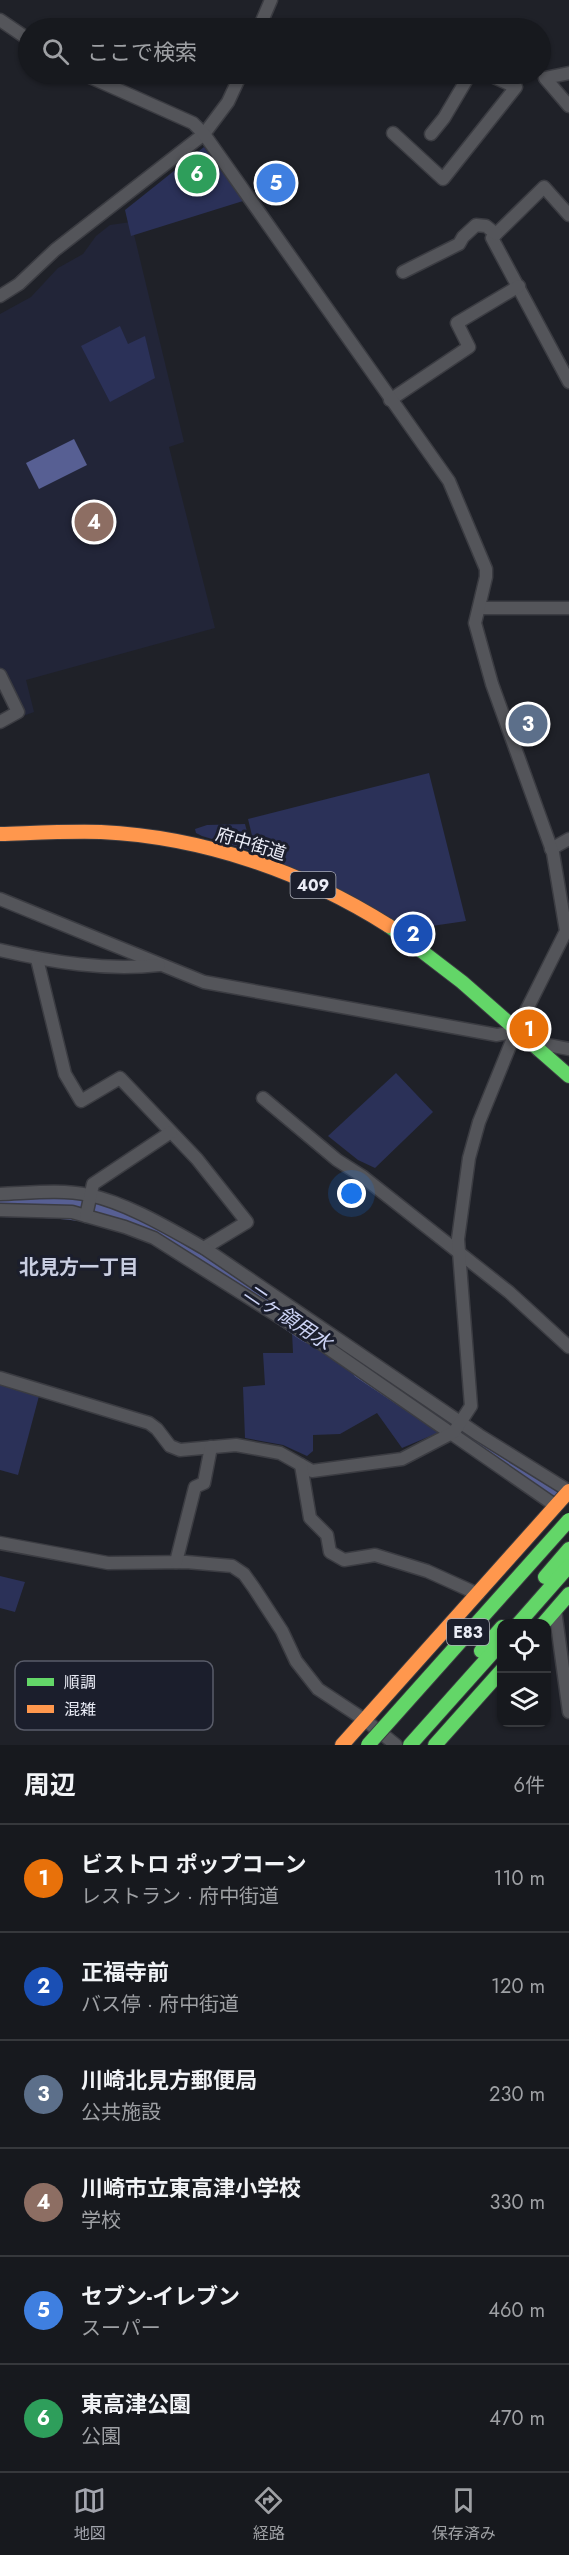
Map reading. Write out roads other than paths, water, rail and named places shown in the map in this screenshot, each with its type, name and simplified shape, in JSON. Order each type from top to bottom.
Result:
[{"type":"main road","name":"府中街道","points":[[0,834],[94,832],[175,842],[261,864],[299,878],[334,895],[395,931],[471,989],[516,1032],[569,1076]]},
{"type":"main road","points":[[342,1745],[569,1491]]},
{"type":"main road","name":"E83","points":[[368,1745],[569,1520]]},
{"type":"main road","points":[[379,1745],[569,1526]]},
{"type":"main road","points":[[508,1619],[569,1549]]},
{"type":"main road","points":[[522,1619],[569,1566]]},
{"type":"main road","points":[[547,1619],[569,1594]]},
{"type":"main road","points":[[398,1745],[497,1632]]},
{"type":"main road","name":"E83","points":[[410,1745],[497,1647]]},
{"type":"main road","points":[[435,1745],[498,1673]]},
{"type":"street","points":[[263,18],[271,0]]},
{"type":"street","points":[[0,20],[18,32]]},
{"type":"street","points":[[551,77],[569,73]]},
{"type":"street","points":[[0,1378],[148,1423],[157,1429],[170,1446],[180,1450],[236,1445],[280,1453],[312,1471],[402,1459],[456,1428],[471,1406],[458,1254],[469,1158],[479,1122],[516,1032],[566,931],[551,849],[492,684],[476,623],[486,569],[449,482],[204,134],[193,123],[105,84]]},
{"type":"street","points":[[0,296],[19,284],[55,250],[204,134],[228,102],[236,84]]},
{"type":"street","points":[[431,134],[444,118],[464,84]]},
{"type":"street","points":[[393,133],[443,179],[516,87],[509,84]]},
{"type":"street","points":[[550,84],[569,106]]},
{"type":"street","points":[[569,215],[543,187],[492,238],[569,382]]},
{"type":"street","points":[[403,272],[459,243],[476,225],[486,226],[496,234]]},
{"type":"street","points":[[390,400],[469,347],[457,323],[519,286]]},
{"type":"street","points":[[479,609],[569,608]]},
{"type":"street","points":[[0,675],[18,712],[0,722]]},
{"type":"street","points":[[551,849],[569,839]]},
{"type":"street","points":[[0,899],[204,982],[497,1035],[516,1032]]},
{"type":"street","points":[[0,950],[37,959],[96,966],[134,968],[162,965]]},
{"type":"street","points":[[37,959],[65,1074],[81,1101],[120,1078],[197,1159],[247,1222],[204,1248]]},
{"type":"street","points":[[538,1050],[548,1045],[569,1049]]},
{"type":"street","points":[[263,1098],[337,1160],[362,1176],[508,1292],[569,1347]]},
{"type":"street","points":[[86,1216],[93,1184],[171,1132]]},
{"type":"street","points":[[0,1194],[89,1195],[159,1222],[204,1248],[456,1428],[556,1506]]},
{"type":"street","points":[[0,1210],[60,1212],[86,1216],[154,1238],[456,1428],[569,1491]]},
{"type":"street","points":[[176,1562],[195,1487],[204,1483],[211,1447]]},
{"type":"street","points":[[301,1465],[310,1518],[327,1534],[330,1552],[344,1560],[375,1555],[427,1571],[478,1594]]},
{"type":"street","points":[[0,1543],[108,1563],[218,1563],[232,1566],[244,1574],[282,1632],[296,1661],[318,1689],[398,1745]]},
{"type":"street","points":[[555,1610],[569,1712]]},
{"type":"waterway","name":"二ヶ領用水","points":[[0,1204],[69,1207],[110,1214],[136,1223],[162,1234],[213,1264],[309,1330]]},
{"type":"waterway","name":"二ヶ領用水","points":[[364,1367],[553,1493]]},
{"type":"place","name":"東高津公園","points":[[197,174]]},
{"type":"place","name":"セブン-イレブン","points":[[276,183]]},
{"type":"place","name":"川崎市立東高津小学校","points":[[94,522]]},
{"type":"place","name":"川崎北見方郵便局","points":[[528,724]]},
{"type":"place","name":"正福寺前","points":[[413,934]]},
{"type":"place","name":"ビストロ ポップコーン","points":[[529,1029]]},
{"type":"district","name":"北見方一丁目","points":[[79,1267]]}]
